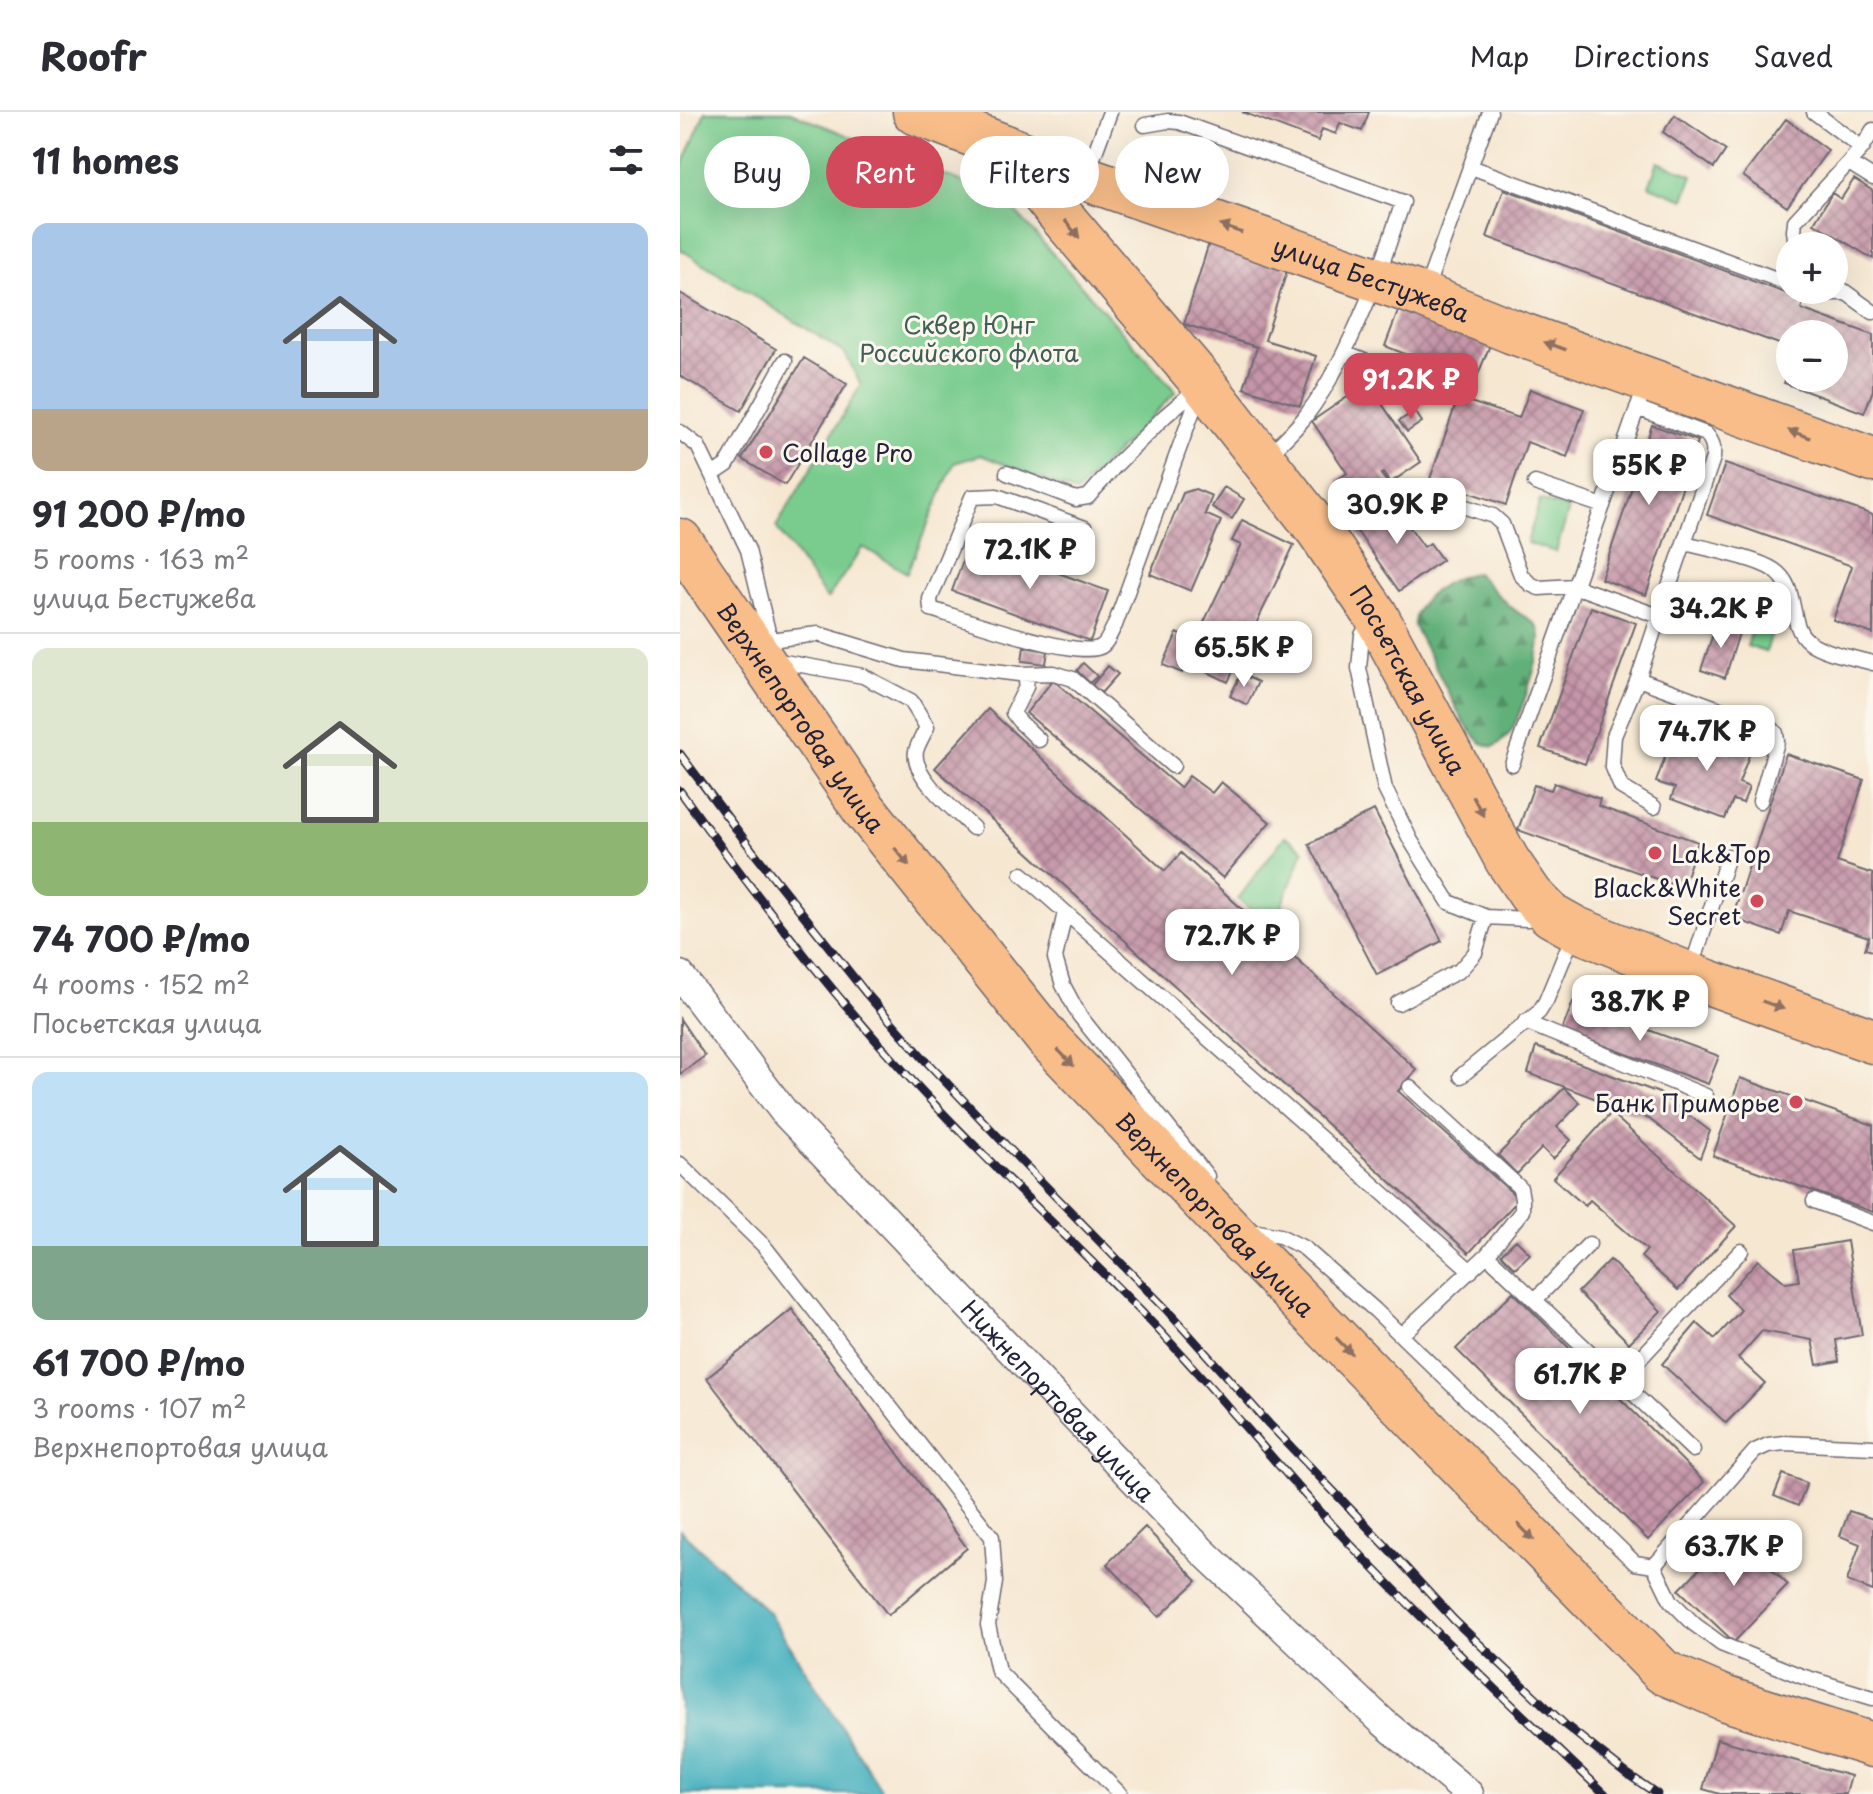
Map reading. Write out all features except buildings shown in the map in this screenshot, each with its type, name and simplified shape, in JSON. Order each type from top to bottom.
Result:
[{"type":"main road","name":"улица Бестужева","points":[[915,112],[977,136]]},
{"type":"main road","name":"улица Бестужева","points":[[1099,183],[1373,287],[1424,296],[1511,331],[1642,394],[1868,453]]},
{"type":"main road","name":"Посьетская улица","points":[[1054,208],[1203,383],[1319,531],[1375,614],[1507,860],[1531,895],[1563,922],[1689,974],[1873,1041]]},
{"type":"main road","name":"Верхнепортовая улица","points":[[680,541],[762,648],[864,809],[1047,1038],[1235,1224],[1663,1672],[1726,1699],[1873,1745]]},
{"type":"street","name":"Нижнепортовая улица","points":[[680,975],[784,1112],[1201,1550],[1383,1722],[1469,1794]]},
{"type":"lane","points":[[1099,141],[1110,112]]},
{"type":"lane","points":[[1424,296],[1490,112]]},
{"type":"lane","points":[[1814,112],[1862,148]]},
{"type":"lane","points":[[1145,125],[1179,122],[1403,202],[1373,287],[1331,378],[1305,417],[1264,459]]},
{"type":"lane","points":[[1794,232],[1795,221],[1862,148],[1873,130]]},
{"type":"lane","points":[[1849,163],[1873,178]]},
{"type":"lane","points":[[1471,167],[1776,279]]},
{"type":"lane","points":[[1848,294],[1873,312]]},
{"type":"lane","points":[[1344,353],[1451,396]]},
{"type":"lane","points":[[712,475],[727,465],[785,361]]},
{"type":"lane","points":[[1007,473],[1076,499],[1088,497],[1165,416],[1203,383]]},
{"type":"lane","points":[[1085,528],[997,496],[972,497],[930,599],[931,609],[1020,636],[1086,651],[1101,648],[1115,625],[1203,383]]},
{"type":"lane","points":[[1512,764],[1642,394],[1706,434],[1714,447],[1713,458],[1638,679],[1614,736],[1612,765],[1621,787],[1654,807]]},
{"type":"lane","points":[[680,432],[698,446],[748,550],[762,648]]},
{"type":"lane","points":[[1535,483],[1603,506]]},
{"type":"lane","points":[[1408,488],[1493,516],[1502,524],[1521,575],[1530,584],[1539,588],[1574,586],[1659,616]]},
{"type":"lane","points":[[1685,543],[1760,563],[1776,571],[1786,582],[1792,596],[1802,636],[1819,647],[1873,663]]},
{"type":"lane","points":[[1375,614],[1362,635],[1359,668],[1385,789],[1411,841],[1449,902],[1486,917],[1563,922],[1546,1001],[1539,1012],[1461,1076]]},
{"type":"lane","points":[[762,648],[818,634],[904,660],[1027,674],[1054,673],[1073,679],[1173,766]]},
{"type":"lane","points":[[762,648],[863,676],[911,701],[927,727],[916,752],[918,769],[933,789],[973,828]]},
{"type":"lane","points":[[1027,674],[1026,687],[1013,713],[1039,740]]},
{"type":"lane","points":[[1638,679],[1771,728],[1776,733],[1777,742],[1760,801]]},
{"type":"lane","points":[[1689,974],[1728,856]]},
{"type":"lane","points":[[1022,874],[1471,1271]]},
{"type":"lane","points":[[1065,912],[1055,958],[1068,995],[1079,1015],[1213,1184]]},
{"type":"lane","points":[[1398,1003],[1460,970],[1475,953],[1486,917]]},
{"type":"lane","points":[[1525,1022],[1706,1096]]},
{"type":"lane","points":[[1401,1335],[1487,1255],[1522,1211],[1520,1188],[1410,1087]]},
{"type":"lane","points":[[680,1164],[764,1246],[992,1537],[995,1582],[988,1625],[998,1671],[1120,1794]]},
{"type":"lane","points":[[1814,1201],[1873,1223]]},
{"type":"lane","points":[[1235,1224],[1280,1236],[1304,1248],[1375,1310],[1635,1563],[1654,1566]]},
{"type":"lane","points":[[1536,1299],[1589,1244]]},
{"type":"lane","points":[[1620,1380],[1741,1251]]},
{"type":"lane","points":[[1487,1255],[1693,1450]]},
{"type":"lane","points":[[1654,1566],[1755,1451],[1784,1443],[1873,1447]]},
{"type":"lane","points":[[1654,1566],[1671,1601],[1694,1624],[1721,1644],[1801,1676],[1873,1698]]},
{"type":"green space","name":"Сквер Юнг Российского флота","points":[[705,112],[790,112],[849,136],[826,136],[826,208],[944,208],[944,175],[960,181],[960,208],[1012,208],[1176,392],[1076,493],[981,455],[954,463],[907,573],[863,547],[827,599],[776,527],[861,385],[845,353],[680,249],[680,172]]},
{"type":"green space","points":[[1658,162],[1693,175],[1684,199],[1649,186]]},
{"type":"green space","points":[[1540,500],[1569,509],[1556,552],[1527,543]]},
{"type":"green space","points":[[1476,573],[1509,606],[1535,623],[1540,639],[1531,681],[1515,723],[1507,736],[1493,747],[1481,743],[1464,723],[1414,626],[1420,607],[1435,590],[1456,578]]},
{"type":"green space","points":[[1730,592],[1780,607],[1766,652],[1747,646],[1754,624],[1722,614]]},
{"type":"green space","points":[[1285,836],[1304,850],[1273,927],[1238,899]]},
{"type":"water","points":[[680,1530],[769,1613],[884,1794],[680,1794]]},
{"type":"railway","points":[[680,754],[865,992],[924,1059],[1165,1308],[1269,1424],[1454,1620],[1564,1724],[1657,1794]]},
{"type":"railway","points":[[680,791],[790,937],[907,1075],[1153,1324],[1381,1576],[1605,1794]]},
{"type":"place","name":"Collage Pro","points":[[766,452]]},
{"type":"place","name":"Lak&Top","points":[[1655,853]]},
{"type":"place","name":"Black&White Secret","points":[[1757,901]]},
{"type":"place","name":"Банк Приморье","points":[[1796,1102]]}]
